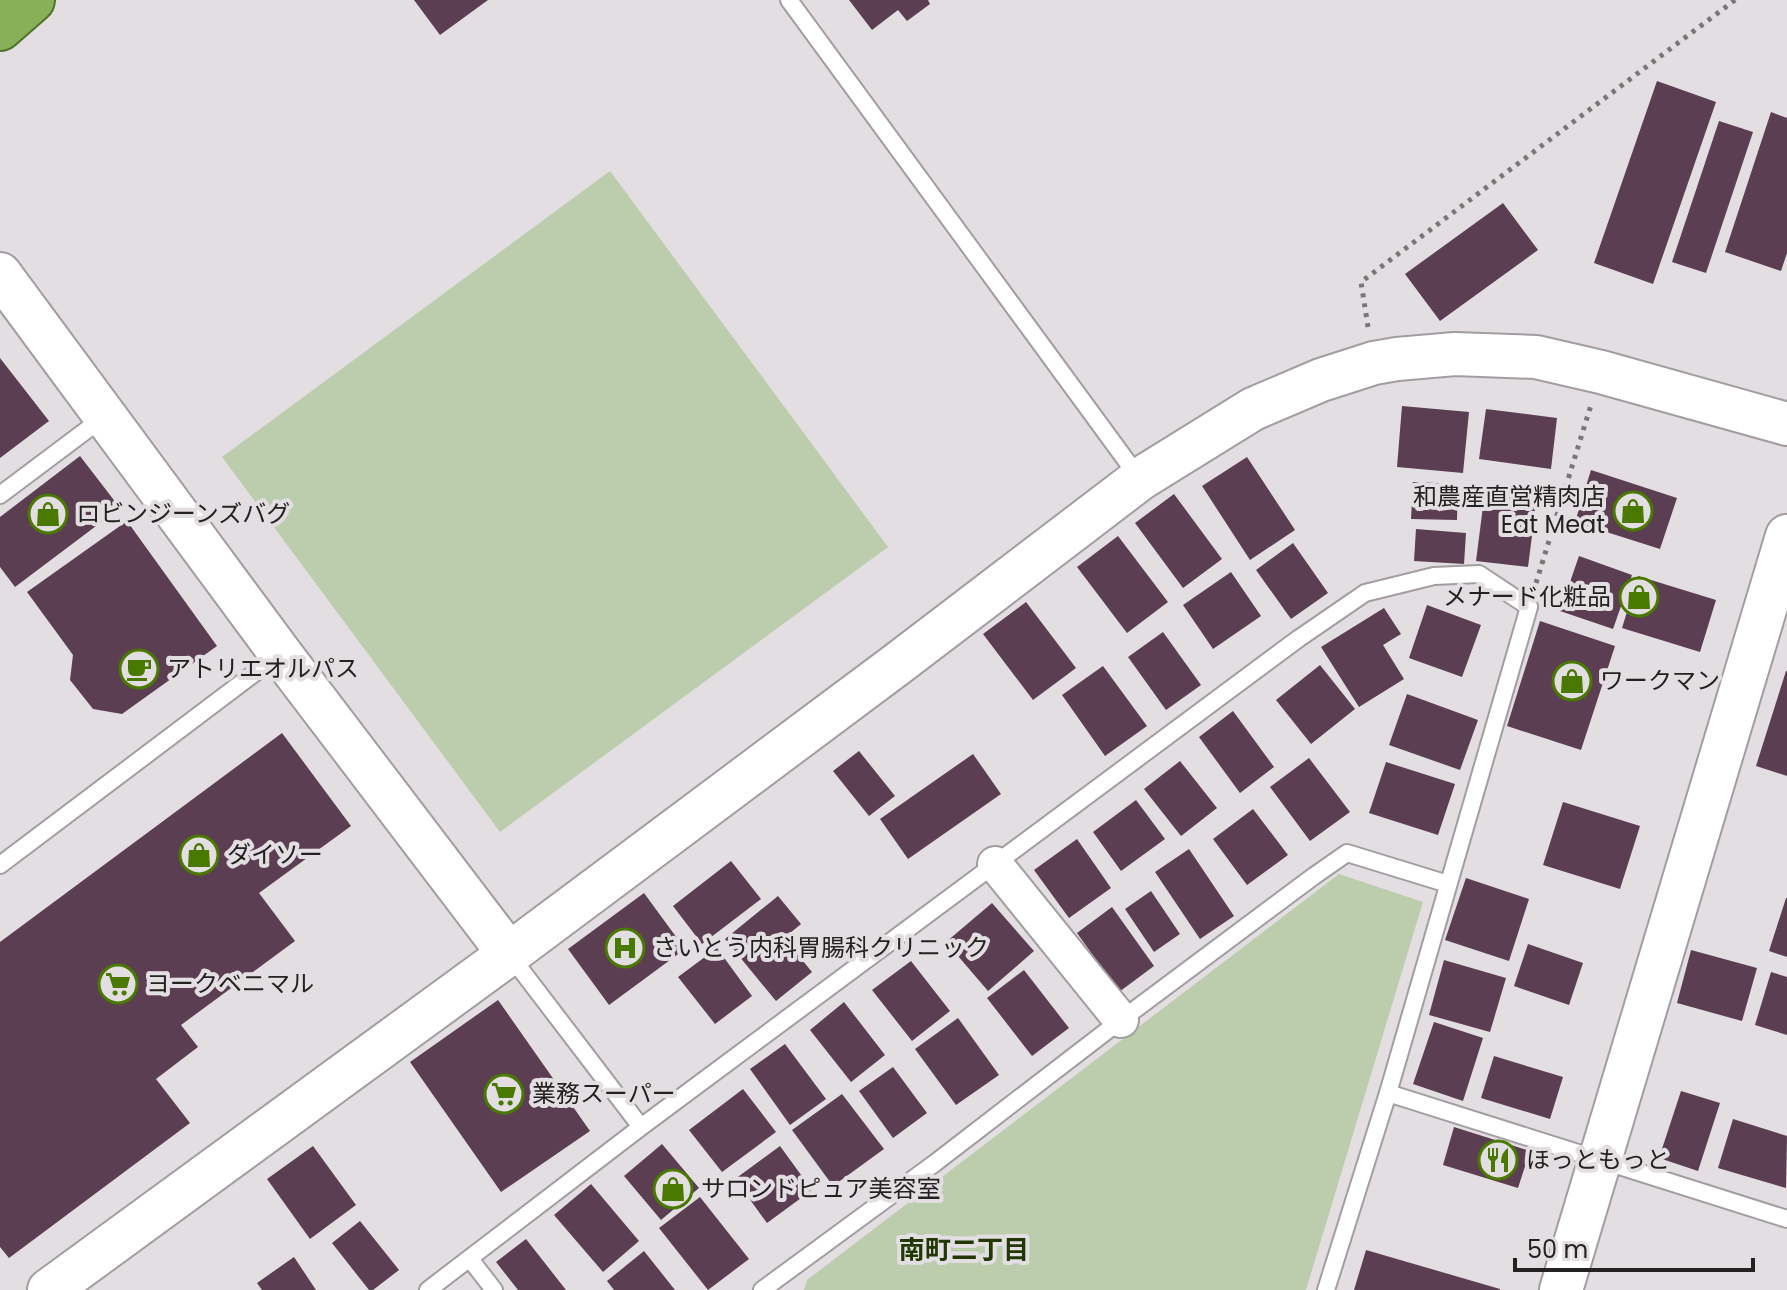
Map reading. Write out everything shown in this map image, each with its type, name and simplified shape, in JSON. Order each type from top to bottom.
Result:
[{"type":"highway","points":[[0,28],[32,0]]},
{"type":"street","points":[[0,274],[280,653],[509,954]]},
{"type":"street","points":[[49,1290],[509,954],[884,675],[1140,479],[1253,409],[1321,380],[1374,363],[1455,354],[1536,357],[1787,424]]},
{"type":"street","points":[[1561,1290],[1787,536]]},
{"type":"street","points":[[995,864],[1121,1020]]},
{"type":"lane","points":[[789,0],[1140,479]]},
{"type":"lane","points":[[0,495],[106,416]]},
{"type":"lane","points":[[428,1290],[641,1127],[1298,639],[1365,593],[1434,576],[1479,574],[1529,607],[1388,1093],[1326,1290]]},
{"type":"lane","points":[[0,865],[280,653]]},
{"type":"lane","points":[[762,1290],[1347,853],[1448,884]]},
{"type":"lane","points":[[509,954],[641,1127]]},
{"type":"lane","points":[[1388,1093],[1787,1219]]},
{"type":"lane","points":[[470,1259],[494,1290]]},
{"type":"path","points":[[1374,363],[1361,282],[1735,0]]},
{"type":"path","points":[[1529,607],[1601,372]]},
{"type":"green space","points":[[610,171],[888,547],[500,832],[222,457]]},
{"type":"green space","points":[[1339,874],[1423,902],[1306,1290],[804,1290],[807,1280]]},
{"type":"building","points":[[414,0],[488,0],[440,35]]},
{"type":"building","points":[[849,0],[928,0],[930,4],[907,21],[898,10],[872,30]]},
{"type":"building","points":[[1657,81],[1716,102],[1653,284],[1594,263]]},
{"type":"building","points":[[1771,112],[1787,118],[1787,253],[1781,271],[1725,252]]},
{"type":"building","points":[[1719,121],[1753,132],[1706,273],[1672,262]]},
{"type":"building","points":[[1503,203],[1538,250],[1440,321],[1405,274]]},
{"type":"building","points":[[0,358],[49,421],[0,458]]},
{"type":"building","points":[[1402,406],[1469,412],[1463,473],[1397,467]]},
{"type":"building","points":[[1486,409],[1557,418],[1551,469],[1479,459]]},
{"type":"building","points":[[80,456],[120,508],[15,587],[0,567],[0,517]]},
{"type":"building","points":[[1247,457],[1295,530],[1250,560],[1202,486]]},
{"type":"building","points":[[1591,470],[1677,498],[1660,549],[1575,522]]},
{"type":"building","points":[[1413,482],[1458,484],[1457,520],[1411,519]]},
{"type":"building","points":[[1486,483],[1538,489],[1528,567],[1476,561]]},
{"type":"building","points":[[1174,494],[1222,559],[1183,588],[1135,523]]},
{"type":"building","points":[[127,521],[217,646],[122,714],[93,709],[70,680],[73,655],[27,592]]},
{"type":"building","points":[[1416,529],[1466,533],[1464,564],[1414,561]]},
{"type":"building","points":[[1118,536],[1168,602],[1127,633],[1077,567]]},
{"type":"building","points":[[1293,543],[1328,593],[1291,619],[1256,570]]},
{"type":"building","points":[[1579,556],[1632,575],[1613,629],[1560,611]]},
{"type":"building","points":[[1231,572],[1261,616],[1213,649],[1183,605]]},
{"type":"building","points":[[1638,576],[1716,600],[1700,652],[1622,628]]},
{"type":"building","points":[[1026,602],[1076,668],[1033,700],[983,634]]},
{"type":"building","points":[[1427,605],[1481,625],[1462,677],[1409,658]]},
{"type":"building","points":[[1384,608],[1401,634],[1383,645],[1404,679],[1359,707],[1321,647]]},
{"type":"building","points":[[1540,621],[1615,646],[1581,750],[1507,726]]},
{"type":"building","points":[[1163,632],[1201,685],[1166,710],[1128,657]]},
{"type":"building","points":[[1320,665],[1355,709],[1311,744],[1276,700]]},
{"type":"building","points":[[1103,666],[1147,726],[1105,756],[1062,695]]},
{"type":"building","points":[[1787,671],[1787,776],[1756,766]]},
{"type":"building","points":[[1407,694],[1478,720],[1460,770],[1389,745]]},
{"type":"building","points":[[1233,711],[1274,767],[1240,793],[1199,737]]},
{"type":"building","name":"ヨークベニマル","points":[[282,733],[351,826],[259,893],[295,941],[181,1025],[198,1047],[156,1079],[190,1123],[9,1258],[0,1247],[0,942]]},
{"type":"building","points":[[859,751],[895,796],[869,816],[833,771]]},
{"type":"building","points":[[973,754],[1001,794],[908,859],[880,819]]},
{"type":"building","points":[[1309,758],[1350,812],[1310,841],[1270,787]]},
{"type":"building","points":[[1180,761],[1217,808],[1181,836],[1144,789]]},
{"type":"building","points":[[1386,762],[1455,784],[1438,835],[1369,813]]},
{"type":"building","points":[[1136,800],[1165,839],[1121,871],[1093,832]]},
{"type":"building","points":[[1563,802],[1640,826],[1620,889],[1543,865]]},
{"type":"building","points":[[1253,809],[1288,855],[1247,885],[1213,839]]},
{"type":"building","points":[[1077,839],[1111,888],[1069,918],[1034,870]]},
{"type":"building","points":[[1189,849],[1234,916],[1200,939],[1155,872]]},
{"type":"building","points":[[731,861],[761,899],[702,944],[673,906]]},
{"type":"building","points":[[1466,878],[1529,899],[1509,961],[1445,940]]},
{"type":"building","points":[[1151,891],[1180,934],[1154,952],[1125,909]]},
{"type":"building","points":[[644,893],[685,949],[609,1005],[568,949]]},
{"type":"building","points":[[778,896],[801,924],[784,938],[812,972],[776,1001],[725,939]]},
{"type":"building","points":[[1787,898],[1787,957],[1769,951]]},
{"type":"building","points":[[992,903],[1034,951],[988,991],[946,942]]},
{"type":"building","points":[[1112,907],[1154,966],[1119,992],[1077,933]]},
{"type":"building","points":[[1528,944],[1583,963],[1569,1005],[1514,986]]},
{"type":"building","points":[[717,948],[752,996],[715,1024],[678,977]]},
{"type":"building","points":[[1691,950],[1757,968],[1742,1021],[1677,1003]]},
{"type":"building","points":[[1444,960],[1506,978],[1490,1032],[1429,1015]]},
{"type":"building","points":[[911,961],[950,1011],[912,1041],[872,990]]},
{"type":"building","points":[[1024,970],[1069,1028],[1032,1056],[987,998]]},
{"type":"building","points":[[1771,972],[1787,977],[1787,1035],[1755,1025]]},
{"type":"building","points":[[498,1000],[590,1131],[501,1192],[410,1062]]},
{"type":"building","points":[[844,1002],[885,1055],[851,1082],[810,1030]]},
{"type":"building","points":[[958,1018],[999,1075],[956,1105],[915,1049]]},
{"type":"building","points":[[1434,1022],[1483,1038],[1463,1101],[1413,1084]]},
{"type":"building","points":[[785,1044],[826,1099],[790,1125],[750,1069]]},
{"type":"building","points":[[1494,1056],[1563,1077],[1550,1119],[1481,1098]]},
{"type":"building","points":[[893,1067],[927,1113],[893,1138],[859,1091]]},
{"type":"building","points":[[743,1089],[776,1132],[722,1172],[689,1130]]},
{"type":"building","points":[[1681,1091],[1720,1103],[1698,1171],[1659,1158]]},
{"type":"building","points":[[842,1094],[884,1149],[833,1186],[792,1130]]},
{"type":"building","points":[[1733,1119],[1787,1136],[1786,1188],[1718,1168]]},
{"type":"building","points":[[1454,1127],[1530,1151],[1518,1188],[1443,1165]]},
{"type":"building","points":[[662,1144],[699,1188],[661,1220],[624,1176]]},
{"type":"building","points":[[313,1146],[356,1205],[310,1239],[267,1179]]},
{"type":"building","points":[[780,1146],[812,1190],[767,1223],[735,1179]]},
{"type":"building","points":[[591,1184],[639,1241],[603,1272],[554,1215]]},
{"type":"building","points":[[700,1197],[749,1259],[708,1290],[659,1228]]},
{"type":"building","points":[[360,1221],[399,1270],[373,1290],[369,1290],[332,1243]]},
{"type":"building","points":[[526,1239],[566,1290],[518,1290],[496,1262]]},
{"type":"building","points":[[1366,1250],[1500,1289],[1500,1290],[1354,1290]]},
{"type":"building","points":[[644,1251],[675,1290],[614,1290],[607,1281]]},
{"type":"building","points":[[294,1257],[316,1290],[262,1290],[257,1283]]},
{"type":"place","name":"和農産直営精肉店 Eat Meat","points":[[1633,511]]},
{"type":"place","name":"ロビンジーンズバグ","points":[[48,514]]},
{"type":"place","name":"メナード化粧品","points":[[1639,597]]},
{"type":"place","name":"アトリエオルパス","points":[[139,669]]},
{"type":"place","name":"ワークマン","points":[[1572,681]]},
{"type":"place","name":"ダイソー","points":[[199,855]]},
{"type":"place","name":"さいとう内科胃腸科クリニック","points":[[625,948]]},
{"type":"place","name":"ヨークベニマル","points":[[118,984]]},
{"type":"place","name":"業務スーパー","points":[[504,1094]]},
{"type":"place","name":"ほっともっと","points":[[1498,1160]]},
{"type":"place","name":"サロンドピュア美容室","points":[[673,1189]]},
{"type":"district","name":"南町二丁目","points":[[964,1250]]}]
